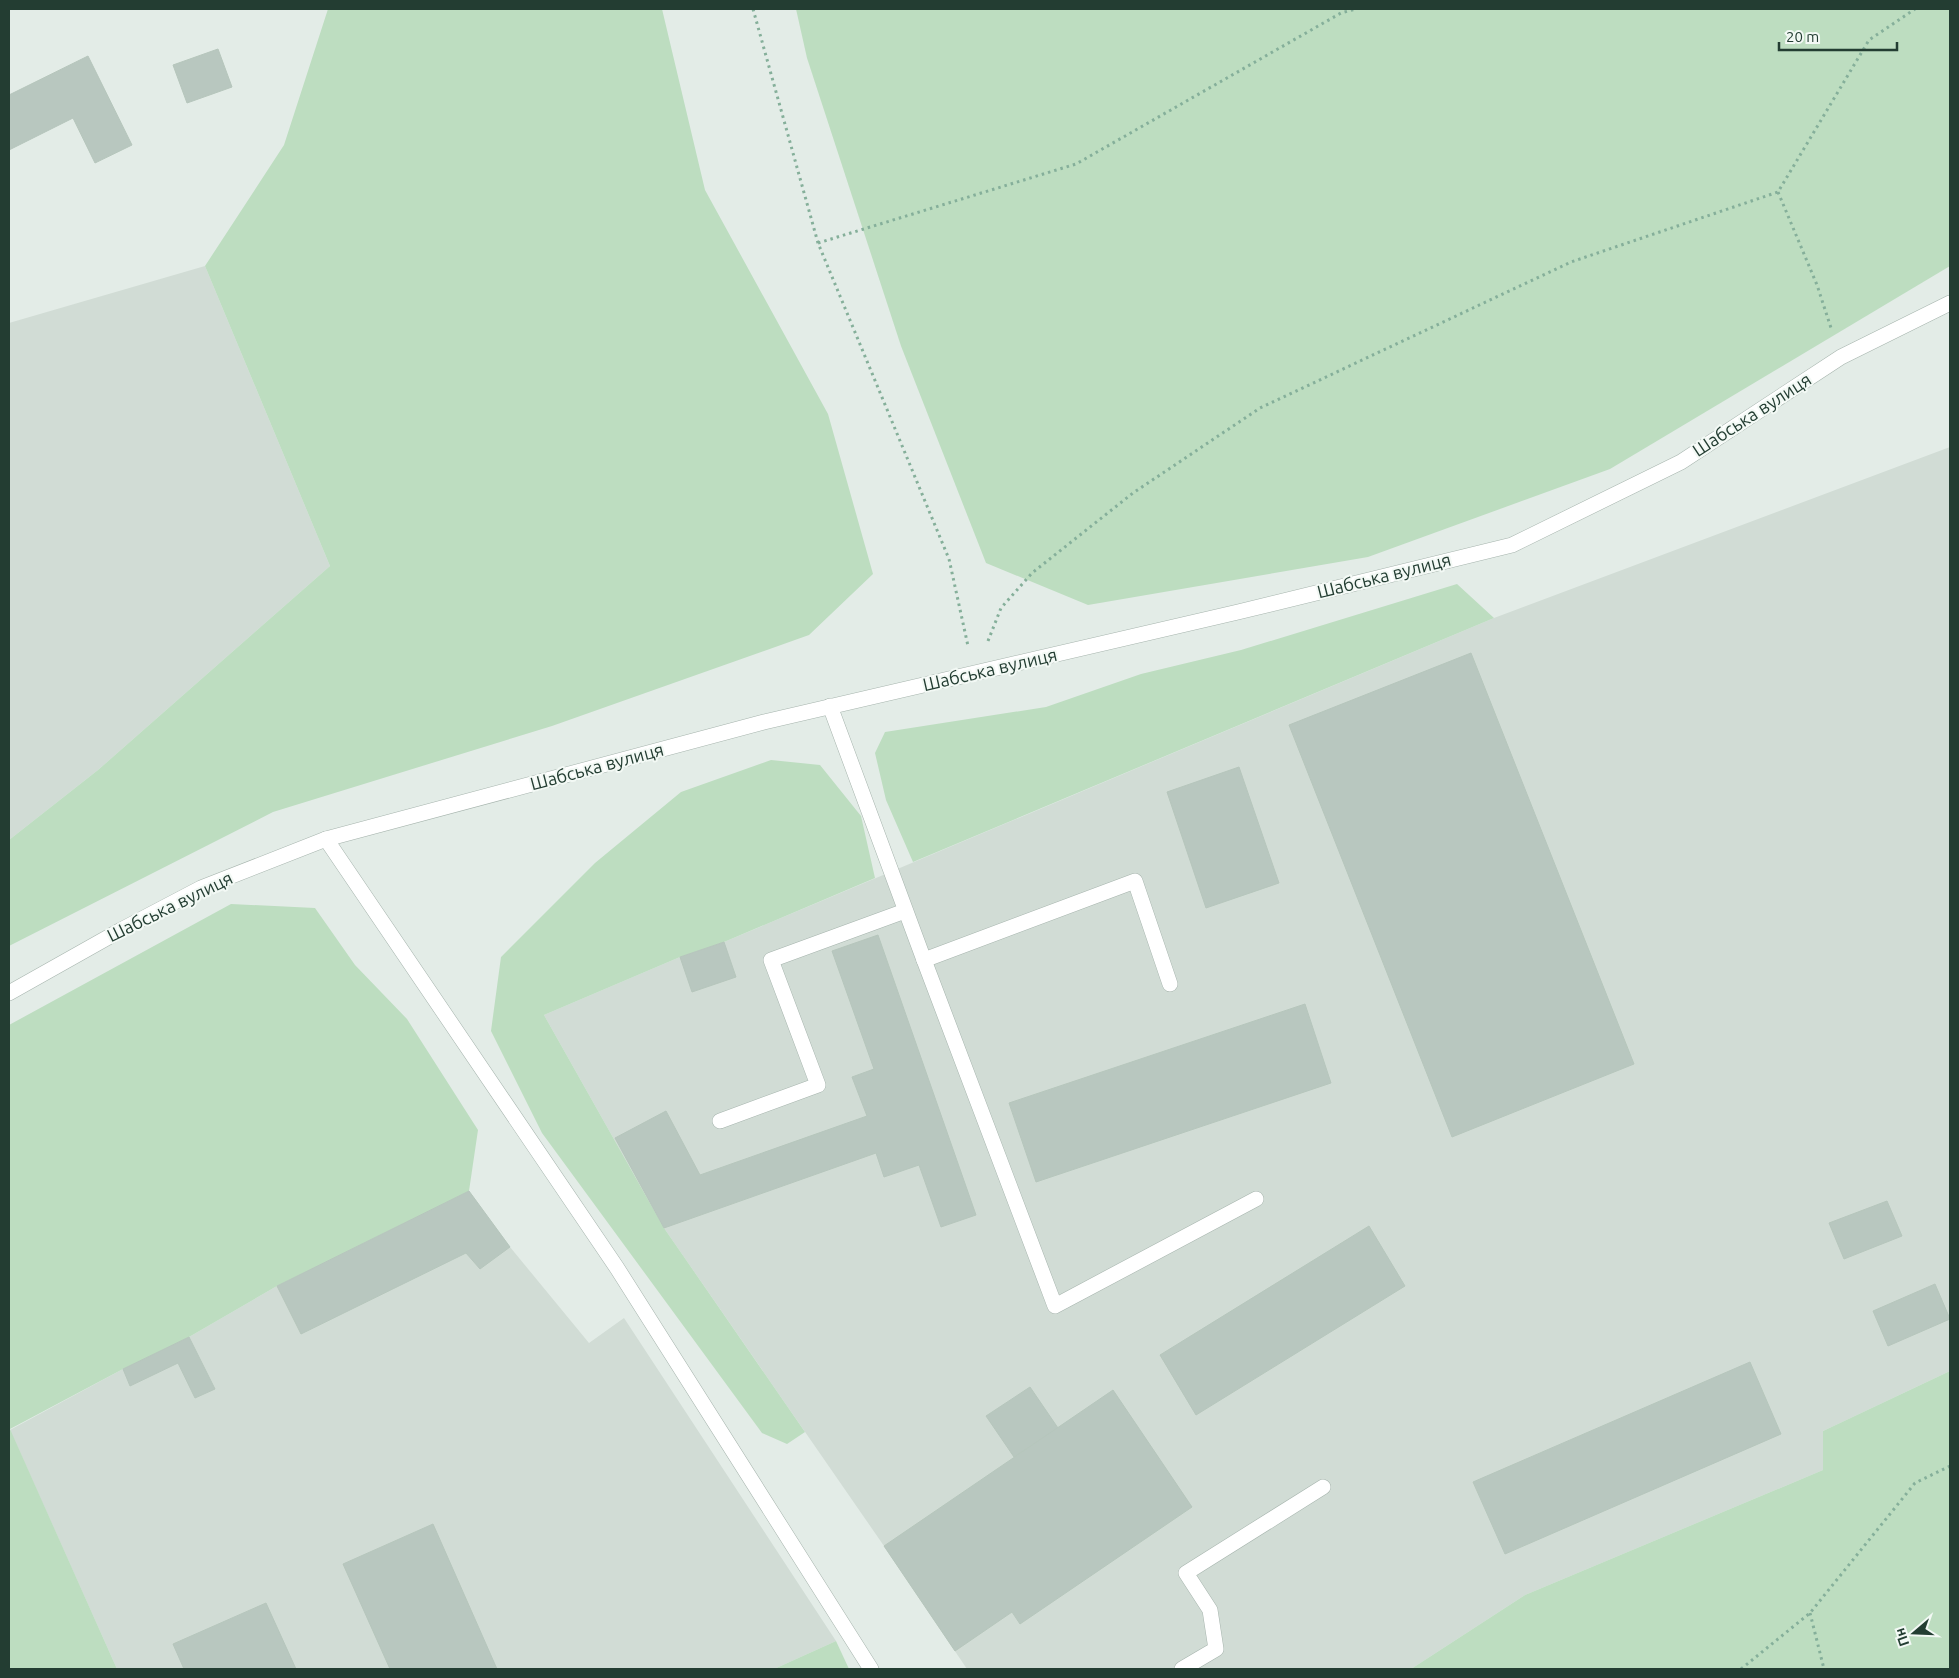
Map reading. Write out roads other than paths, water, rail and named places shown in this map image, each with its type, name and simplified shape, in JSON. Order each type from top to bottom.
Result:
[{"type":"street","name":"Шабська вулиця","points":[[9,993],[121,930],[201,888],[326,839],[830,706],[975,674],[1512,545],[1681,462],[1841,357],[1950,303]]},
{"type":"street","points":[[830,706],[905,911],[1055,1306],[1256,1199]]},
{"type":"street","points":[[326,839],[617,1268],[871,1669]]},
{"type":"street","points":[[924,960],[1135,881],[1170,984]]},
{"type":"street","points":[[720,1121],[818,1084],[771,960],[905,911]]},
{"type":"street","points":[[1182,1669],[1216,1649],[1210,1610],[1186,1573],[1323,1487]]}]
